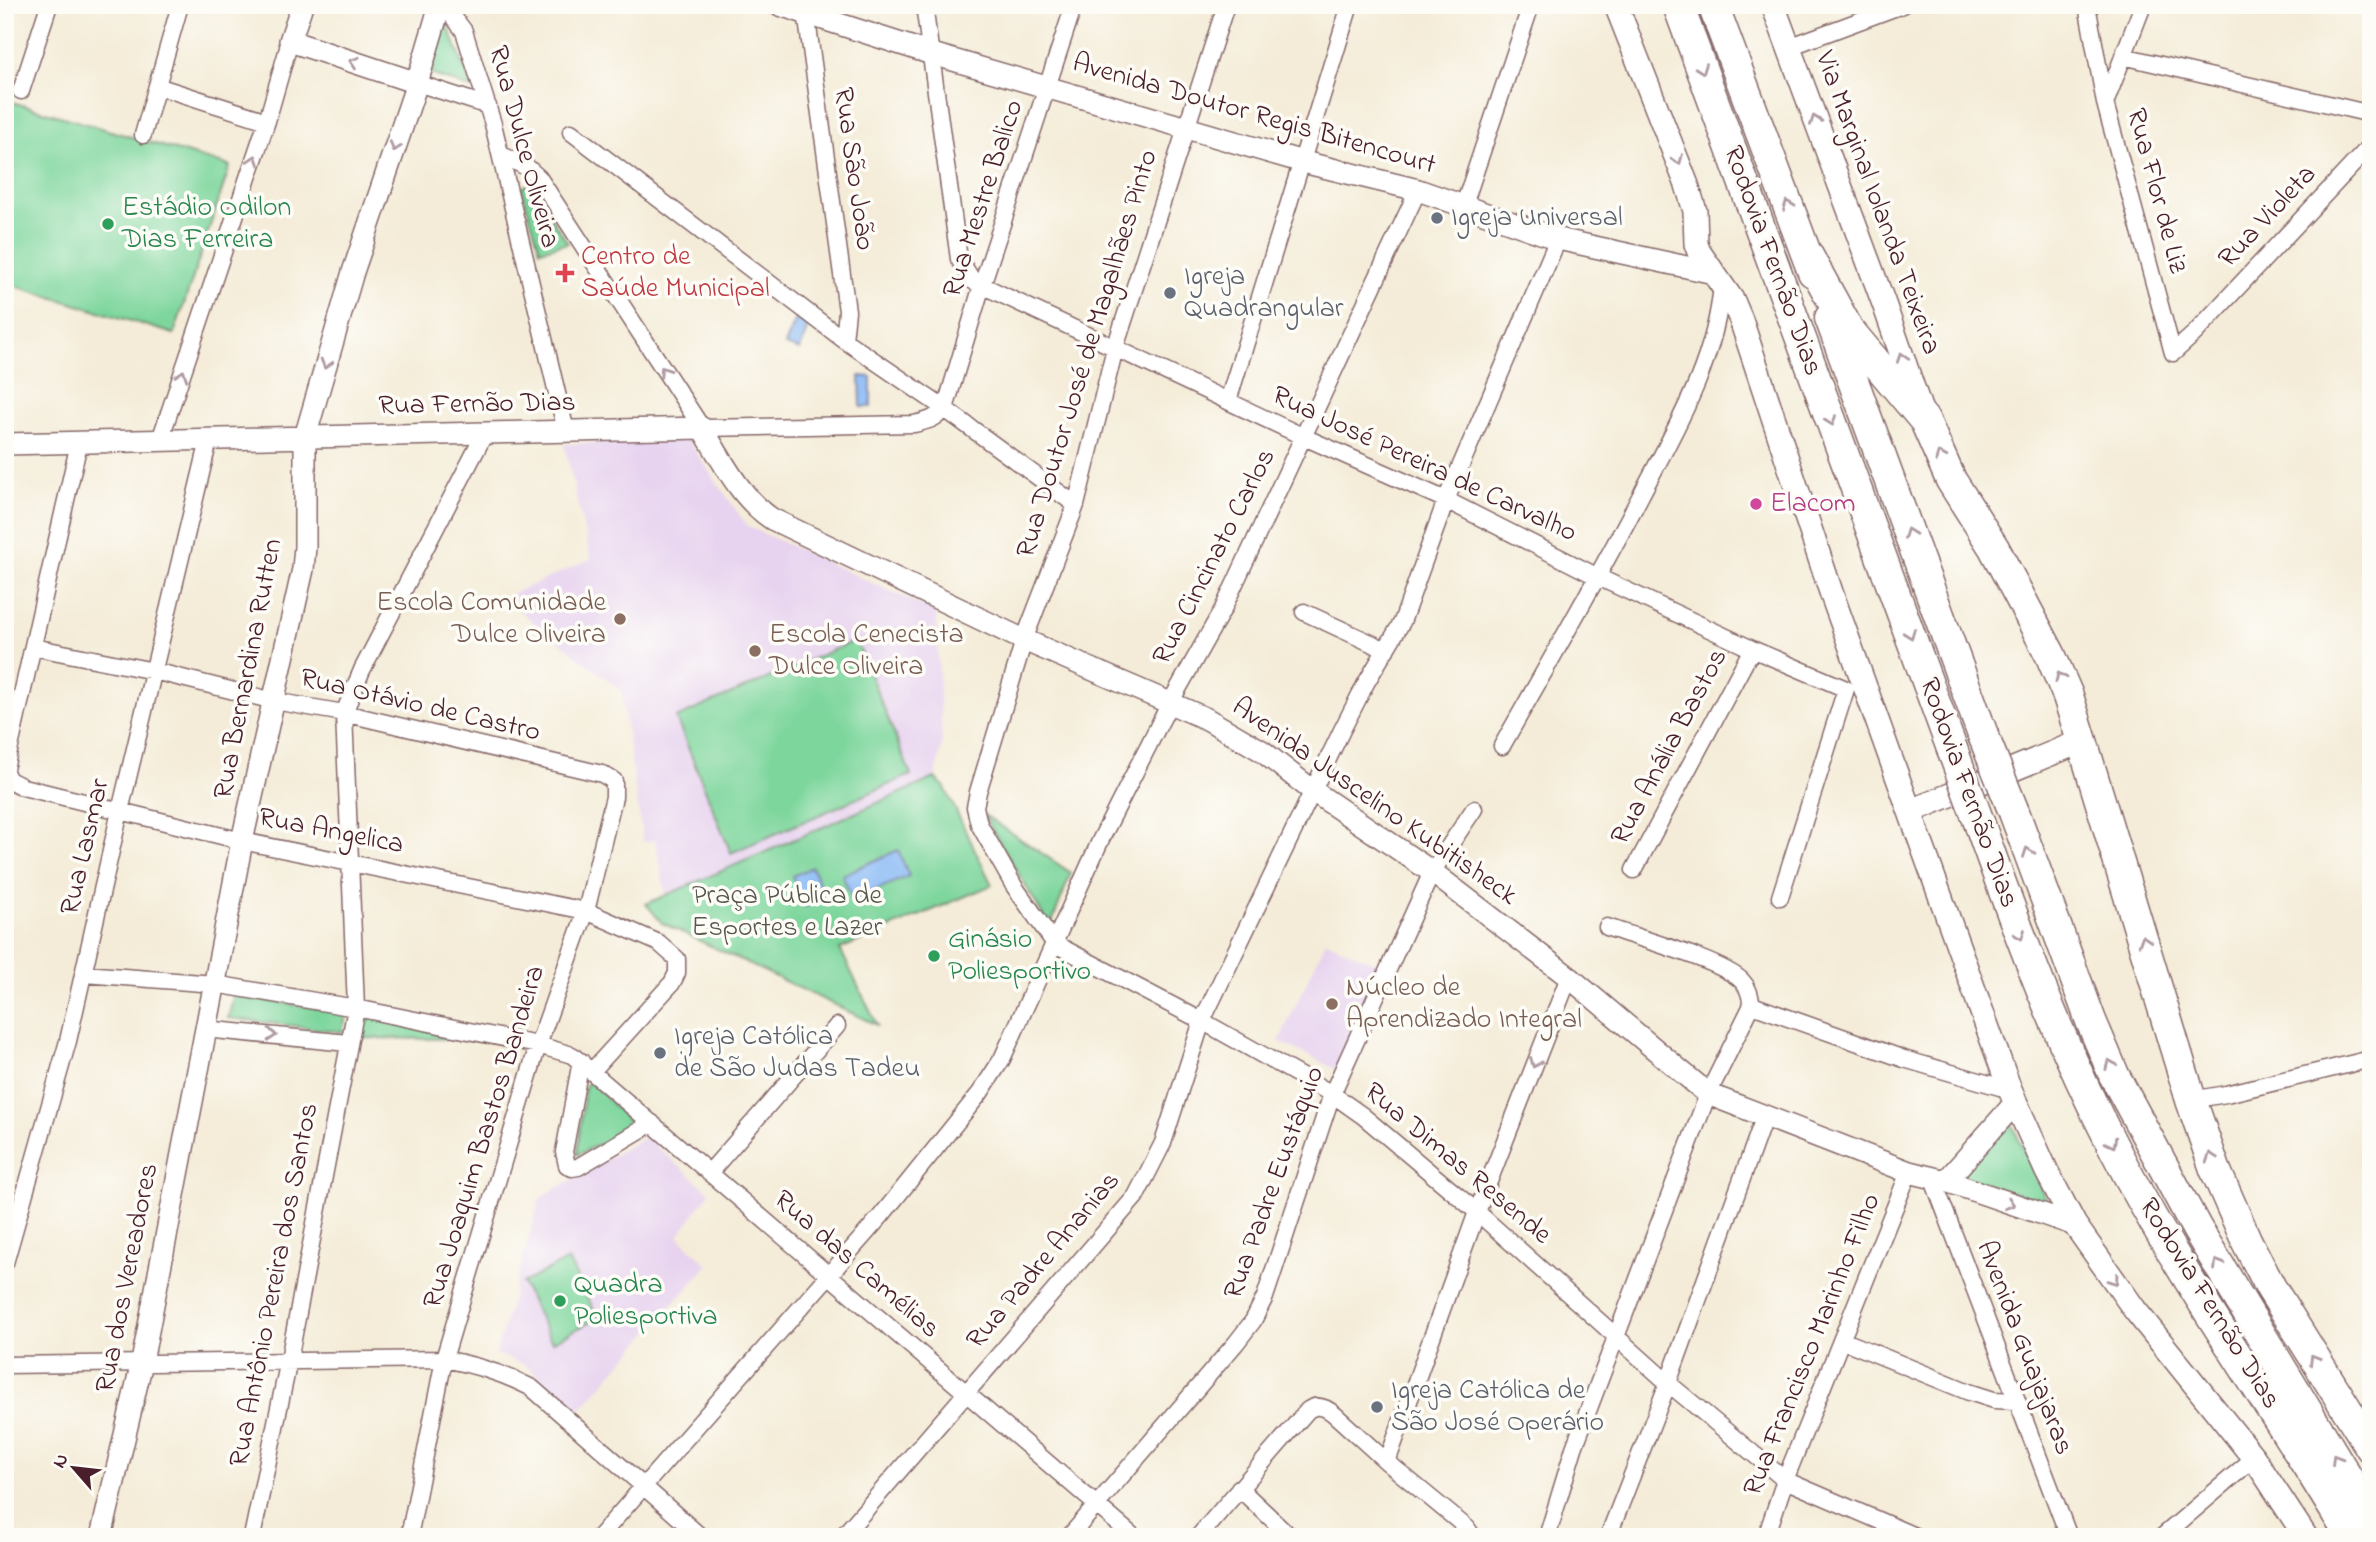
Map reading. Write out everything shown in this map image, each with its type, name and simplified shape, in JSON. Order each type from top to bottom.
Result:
[{"type":"highway","name":"Rodovia Fernão Dias","points":[[1678,5],[2020,937],[2056,1025],[2114,1148],[2178,1262],[2299,1448],[2351,1537]]},
{"type":"highway","name":"Rodovia Fernão Dias","points":[[1713,5],[1983,735],[2114,1075],[2197,1230],[2371,1517]]},
{"type":"highway","points":[[1807,254],[1848,329],[1925,421],[1951,480],[1994,548],[2050,654],[2068,696],[2191,1100],[2215,1169],[2247,1242],[2271,1288],[2371,1448]]},
{"type":"highway","points":[[2350,1417],[2371,1461]]},
{"type":"main road","points":[[1616,5],[1688,185],[1695,211],[1696,244],[1723,286],[2012,1096],[2075,1225],[2135,1310],[2254,1458],[2306,1537]]},
{"type":"main road","name":"Via Marginal Iolanda Teixeira","points":[[1773,5],[1925,421]]},
{"type":"main road","points":[[1911,811],[2082,741]]},
{"type":"street","points":[[21,91],[49,5]]},
{"type":"street","points":[[143,135],[180,5]]},
{"type":"street","points":[[160,440],[267,121],[302,5]]},
{"type":"street","name":"Rua Bernardina Rutten","points":[[204,1029],[242,841],[303,569],[305,437],[353,272],[442,5]]},
{"type":"street","name":"Rua Dulce Oliveira","points":[[442,5],[464,32],[488,106],[502,155],[566,431]]},
{"type":"street","name":"Avenida Doutor Regis Bitencourt","points":[[780,5],[805,9],[929,52],[1303,162],[1418,190],[1558,239],[1723,286]]},
{"type":"street","points":[[924,5],[958,259],[973,281],[982,285]]},
{"type":"street","name":"Rua Mestre Balico","points":[[945,409],[982,285],[1074,5]]},
{"type":"street","name":"Rua Doutor José de Magalhães Pinto","points":[[1055,944],[1014,886],[976,817],[978,792],[1024,640],[1076,505],[1115,348],[1226,5]]},
{"type":"street","points":[[1228,401],[1350,5]]},
{"type":"street","points":[[1464,205],[1531,5]]},
{"type":"street","points":[[1789,47],[1902,5]]},
{"type":"street","points":[[2087,5],[2105,103]]},
{"type":"street","name":"Rua Flor de Liz","points":[[2143,5],[2105,103],[2173,353]]},
{"type":"street","name":"Rua São João","points":[[805,9],[847,311],[844,340]]},
{"type":"street","points":[[290,41],[488,106]]},
{"type":"street","points":[[2123,55],[2371,114]]},
{"type":"street","points":[[157,86],[267,121]]},
{"type":"street","points":[[571,131],[844,340],[945,409],[1076,505]]},
{"type":"street","name":"Rua Violeta","points":[[2173,353],[2371,145]]},
{"type":"street","points":[[502,155],[528,168],[539,178],[702,428]]},
{"type":"street","name":"Rua Cincinato Carlos","points":[[599,1537],[829,1277],[981,1093],[1016,1031],[1101,839],[1170,703],[1223,609],[1418,190]]},
{"type":"street","name":"Rua Padre Ananias","points":[[842,1537],[1136,1196],[1163,1143],[1202,1021],[1366,683],[1402,622],[1446,500],[1558,239]]},
{"type":"street","name":"Rua José Pereira de Carvalho","points":[[982,285],[1304,437],[1446,500],[1598,578],[1846,689],[1780,897]]},
{"type":"street","points":[[1502,746],[1598,578],[1688,407],[1714,334],[1723,286]]},
{"type":"street","name":"Rua Fernão Dias","points":[[5,444],[914,424],[937,418],[945,409]]},
{"type":"street","name":"Avenida Juscelino Kubitisheck","points":[[702,428],[747,499],[759,510],[812,539],[1024,640],[1207,719],[1262,751],[1313,791],[1432,872],[1569,977],[1708,1094],[1909,1172],[1939,1179],[2075,1225]]},
{"type":"street","points":[[344,713],[362,670],[485,433]]},
{"type":"street","name":"Rua Lasmar","points":[[5,1263],[68,1041],[209,440]]},
{"type":"street","points":[[5,771],[79,443]]},
{"type":"street","points":[[1304,612],[1386,650]]},
{"type":"street","name":"Rua Otávio de Castro","points":[[33,647],[154,671],[274,701],[344,713],[590,772]]},
{"type":"street","name":"Rua Anália Bastos","points":[[1633,870],[1752,649]]},
{"type":"street","name":"Rua Antônio Pereira dos Santos","points":[[252,1537],[289,1360],[356,1008],[344,713]]},
{"type":"street","name":"Rua Angelica","points":[[5,771],[14,783],[27,788],[242,841],[586,911],[659,943],[673,953],[679,966],[672,983],[587,1066]]},
{"type":"street","name":"Rua Joaquim Bastos Bandeira","points":[[409,1537],[444,1359],[538,1045],[586,911],[615,786],[614,781],[607,776],[590,772]]},
{"type":"street","name":"Rua Padre Eustáquio","points":[[1069,1537],[1253,1321],[1265,1297],[1332,1094],[1432,872],[1474,809]]},
{"type":"street","points":[[1547,1537],[1574,1448],[1708,1094],[1752,1005],[1743,982],[1724,968],[1606,927]]},
{"type":"street","name":"Rua Dimas Resende","points":[[1055,944],[1202,1021],[1332,1094],[1363,1116],[1477,1212],[1668,1383],[1785,1480],[1917,1537]]},
{"type":"street","name":"Rua das Camélias","points":[[84,974],[215,984],[356,1008],[538,1045],[572,1055],[1134,1537]]},
{"type":"street","points":[[1387,1462],[1477,1212],[1569,977]]},
{"type":"street","points":[[1752,1005],[2012,1096],[1939,1179]]},
{"type":"street","points":[[709,1173],[837,1026]]},
{"type":"street","points":[[204,1029],[348,1043]]},
{"type":"street","name":"Rua dos Vereadores","points":[[101,1537],[142,1362],[204,1029]]},
{"type":"street","points":[[2191,1100],[2371,1059]]},
{"type":"street","points":[[587,1066],[564,1152],[565,1162],[569,1167],[578,1167],[652,1123]]},
{"type":"street","points":[[1608,1537],[1668,1383],[1765,1115]]},
{"type":"street","name":"Rua Francisco Marinho Filho","points":[[1766,1537],[1785,1480],[1909,1172]]},
{"type":"street","name":"Avenida Guajajaras","points":[[1939,1179],[2016,1401],[2069,1537]]},
{"type":"street","points":[[1842,1340],[1969,1392],[1994,1400],[2016,1401]]},
{"type":"street","points":[[5,1365],[444,1359],[484,1367],[532,1388],[701,1537]]},
{"type":"street","points":[[1198,1537],[1299,1421],[1312,1408],[1323,1407],[1466,1528],[1473,1537]]},
{"type":"street","points":[[2162,1537],[2254,1458]]},
{"type":"street","points":[[1239,1488],[1291,1537]]},
{"type":"shaded area","name":"Escola Cenecista Dulce Oliveira","points":[[687,439],[747,526],[936,612],[942,745],[935,778],[666,895],[655,840],[643,842],[621,690],[503,598],[591,559],[564,444]]},
{"type":"shaded area","name":"Núcleo de Aprendizado Integral","points":[[1326,941],[1385,967],[1335,1069],[1279,1041]]},
{"type":"shaded area","points":[[645,1137],[710,1192],[678,1236],[708,1265],[579,1411],[527,1366],[496,1354],[540,1198]]},
{"type":"green space","points":[[446,21],[473,89],[431,74]]},
{"type":"green space","name":"Estádio Odilon Dias Ferreira","points":[[5,100],[230,166],[174,334],[5,283]]},
{"type":"green space","points":[[529,185],[568,243],[540,250],[521,187]]},
{"type":"green space","points":[[856,640],[911,775],[731,853],[676,718]]},
{"type":"green space","name":"Praça Pública de Esportes e Lazer","points":[[935,778],[944,786],[992,885],[840,949],[877,1025],[662,923],[646,904]]},
{"type":"green space","points":[[983,814],[1071,873],[1050,927]]},
{"type":"green space","points":[[234,995],[347,1013],[342,1032],[228,1018]]},
{"type":"green space","points":[[366,1014],[454,1035],[443,1039],[362,1038]]},
{"type":"green space","points":[[591,1082],[630,1122],[630,1129],[577,1155],[585,1086]]},
{"type":"green space","points":[[2010,1120],[2048,1204],[1959,1176]]},
{"type":"green space","name":"Quadra Poliesportiva","points":[[568,1260],[598,1318],[552,1342],[522,1283]]},
{"type":"water","points":[[796,319],[809,323],[800,350],[785,345]]},
{"type":"water","points":[[860,376],[871,377],[871,407],[861,407]]},
{"type":"water","points":[[898,850],[909,876],[853,900],[842,875]]},
{"type":"water","points":[[812,867],[825,898],[804,907],[792,876]]},
{"type":"waterway","points":[[5,450],[5,510]]},
{"type":"place","name":"Igreja Universal","points":[[1437,218]]},
{"type":"place","name":"Estádio Odilon Dias Ferreira","points":[[108,224]]},
{"type":"place","name":"Centro de Saúde Municipal","points":[[565,273]]},
{"type":"place","name":"Igreja Quadrangular","points":[[1170,293]]},
{"type":"place","name":"Elacom","points":[[1756,504]]},
{"type":"place","name":"Escola Comunidade Dulce Oliveira","points":[[620,619]]},
{"type":"place","name":"Escola Cenecista Dulce Oliveira","points":[[755,651]]},
{"type":"place","name":"Ginásio Poliesportivo","points":[[934,956]]},
{"type":"place","name":"Núcleo de Aprendizado Integral","points":[[1332,1004]]},
{"type":"place","name":"Igreja Católica de São Judas Tadeu","points":[[660,1053]]},
{"type":"place","name":"Quadra Poliesportiva","points":[[560,1301]]},
{"type":"place","name":"Igreja Católica de São José Operário","points":[[1377,1407]]}]
